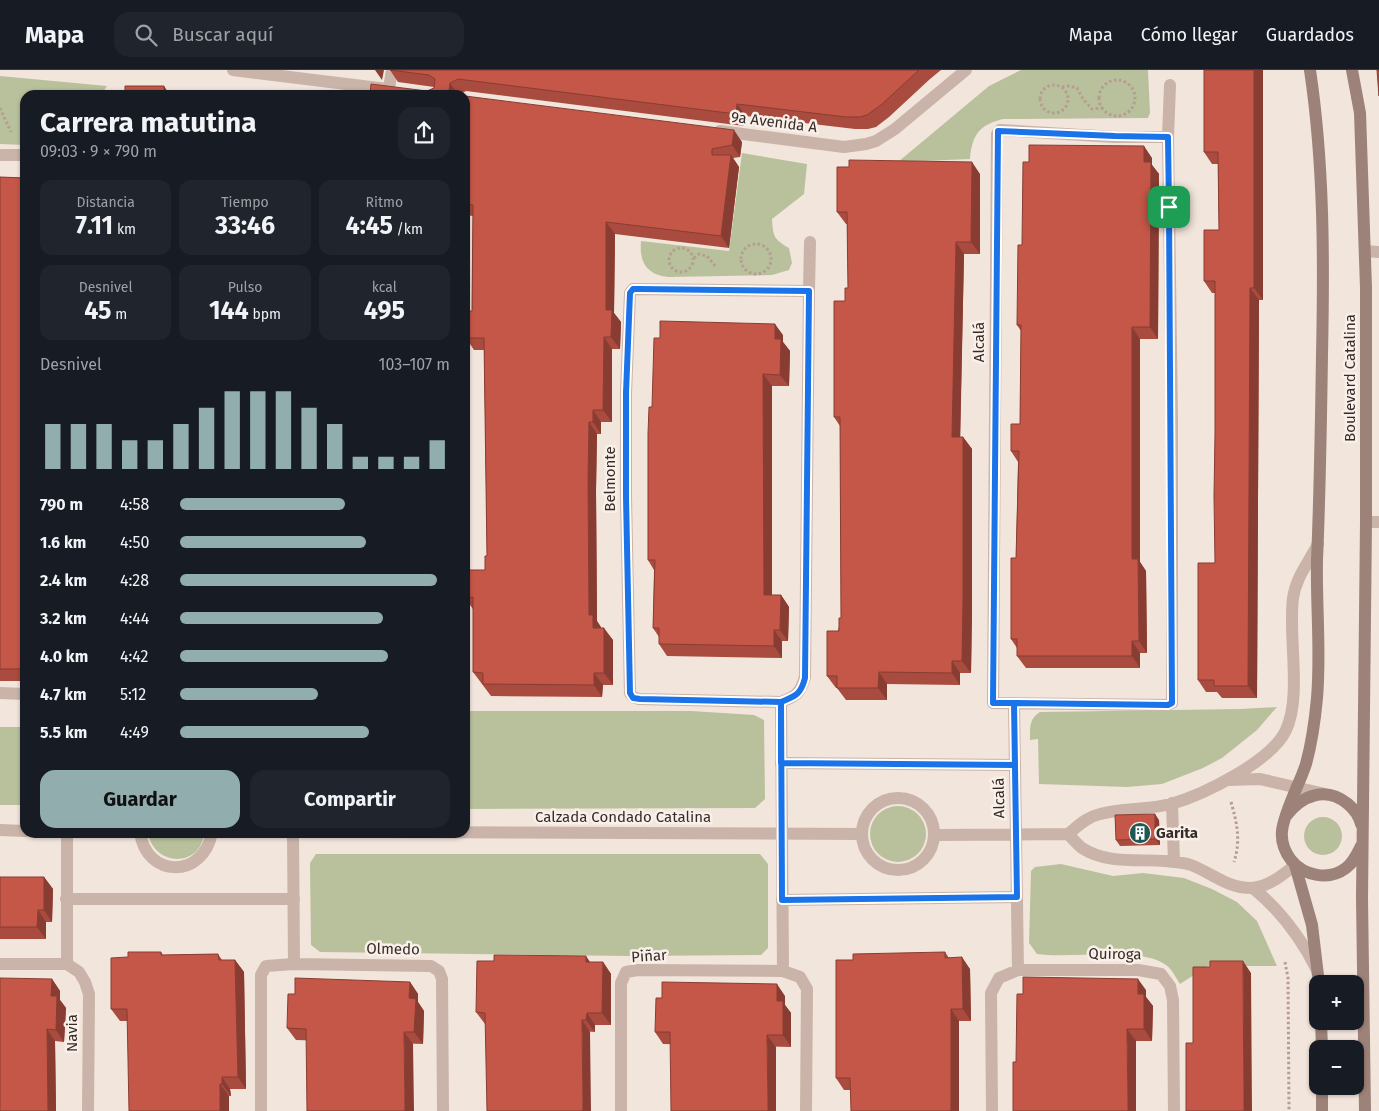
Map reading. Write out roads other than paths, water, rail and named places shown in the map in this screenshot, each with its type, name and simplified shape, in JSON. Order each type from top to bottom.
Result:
[{"type":"main road","name":"Boulevard Catalina","points":[[1286,816],[1306,764],[1315,726],[1318,686],[1318,544],[1324,290],[1322,205],[1316,113],[1310,70]]},
{"type":"main road","name":"Boulevard Catalina","points":[[1352,70],[1360,113],[1373,522],[1364,686],[1362,898],[1365,1111]]},
{"type":"main road","points":[[1295,866],[1307,873],[1320,876],[1334,875],[1346,868],[1355,859],[1361,846],[1363,833],[1360,820],[1352,808],[1342,799],[1330,795],[1317,795],[1304,799],[1294,806],[1286,816],[1282,830],[1283,843],[1287,855],[1295,866],[1312,925],[1318,975]]},
{"type":"main road","points":[[1322,1095],[1322,1111]]},
{"type":"street","points":[[233,70],[394,90],[392,70]]},
{"type":"street","name":"9a Avenida A","points":[[709,130],[836,146],[866,144],[876,141],[895,129],[966,70]]},
{"type":"street","name":"Alcalá","points":[[1168,137],[1000,130],[997,134],[993,703],[1168,705],[1172,703],[1171,296],[1168,137],[1170,85]]},
{"type":"street","points":[[0,155],[20,155]]},
{"type":"street","points":[[783,971],[781,702],[798,694],[805,678],[810,242]]},
{"type":"street","points":[[1365,251],[1379,252]]},
{"type":"street","name":"Belmonte","points":[[781,702],[640,699],[633,698],[630,693],[626,393],[630,293],[633,289],[809,291]]},
{"type":"street","points":[[934,834],[1068,834],[1084,821],[1100,814],[1172,803],[1226,780],[1261,758],[1280,740],[1291,718],[1293,696],[1293,599],[1298,577],[1318,544]]},
{"type":"street","points":[[0,693],[20,694]]},
{"type":"street","name":"Alcalá","points":[[1014,703],[1016,834]]},
{"type":"street","points":[[781,763],[1015,765]]},
{"type":"street","points":[[1226,780],[1260,779],[1330,795]]},
{"type":"street","points":[[897,797],[909,799],[923,808],[932,822],[934,834],[932,845],[927,855],[919,863],[909,869],[898,870],[885,868],[874,862],[866,852],[862,840],[866,816],[874,806],[885,799],[897,797]]},
{"type":"street","points":[[1172,803],[1174,862]]},
{"type":"street","points":[[0,830],[20,831]]},
{"type":"street","name":"Calzada Condado Catalina","points":[[470,832],[862,834]]},
{"type":"street","points":[[1016,834],[1018,970]]},
{"type":"street","points":[[1068,834],[1082,848],[1105,857],[1118,860],[1152,860],[1191,865],[1233,885],[1253,888],[1269,883],[1295,866]]},
{"type":"street","points":[[0,964],[67,964],[66,838]]},
{"type":"street","points":[[141,838],[146,852],[155,861],[164,866],[176,868],[187,866],[197,861],[205,853],[211,838]]},
{"type":"street","points":[[294,838],[294,964]]},
{"type":"street","points":[[1253,888],[1272,904],[1290,927],[1309,955],[1317,975]]},
{"type":"street","points":[[782,900],[1017,897]]},
{"type":"street","points":[[66,898],[294,899]]},
{"type":"street","name":"Navia","points":[[67,964],[79,972],[85,982],[88,994],[88,1111]]},
{"type":"street","name":"Olmedo","points":[[261,1111],[261,975],[266,966],[294,964],[431,966],[439,971],[442,979],[443,1111]]},
{"type":"street","name":"Piñar","points":[[621,1111],[621,983],[626,972],[638,970],[783,971],[800,977],[807,989],[806,1111]]},
{"type":"street","name":"Quiroga","points":[[992,1111],[991,992],[999,978],[1018,970],[1138,970],[1161,974],[1170,986],[1173,1000],[1174,1111]]},
{"type":"place","name":"Garita","points":[[1140,833]]}]
